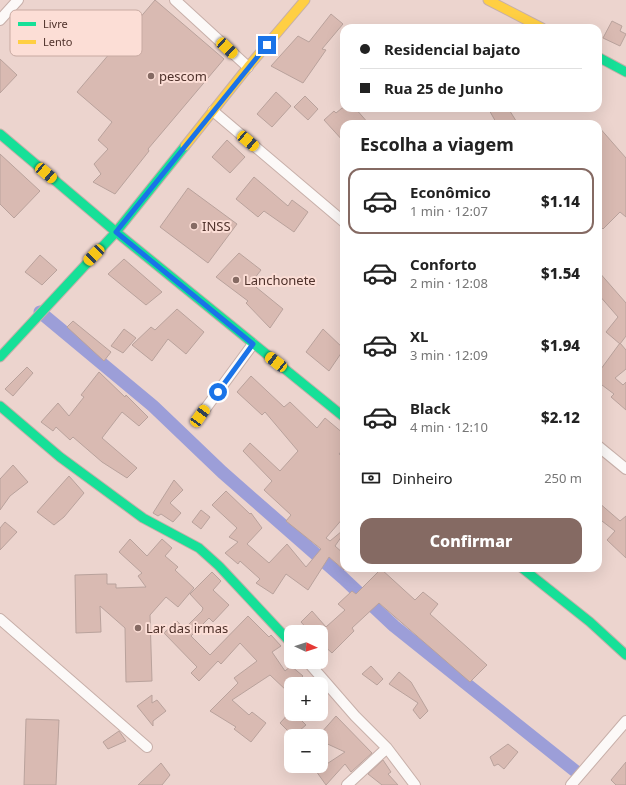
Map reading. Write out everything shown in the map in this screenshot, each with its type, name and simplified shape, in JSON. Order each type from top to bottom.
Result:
[{"type":"street","points":[[0,20],[18,0]]},
{"type":"street","points":[[175,0],[248,67]]},
{"type":"street","points":[[0,357],[40,312],[116,232],[248,67],[305,0]]},
{"type":"street","points":[[488,0],[534,24]]},
{"type":"street","points":[[602,59],[626,72]]},
{"type":"street","points":[[213,111],[340,219]]},
{"type":"street","points":[[0,134],[116,232],[340,414]]},
{"type":"street","points":[[200,416],[253,344]]},
{"type":"street","points":[[0,406],[60,457],[143,518],[199,548],[219,566],[284,636]]},
{"type":"street","points":[[602,449],[626,469]]},
{"type":"street","points":[[527,572],[590,622],[626,655]]},
{"type":"street","points":[[0,619],[147,747]]},
{"type":"street","points":[[314,669],[355,716],[387,748],[415,785]]},
{"type":"street","points":[[571,785],[626,721]]},
{"type":"street","points":[[346,785],[387,748]]},
{"type":"building","name":"pescom","points":[[155,0],[224,59],[148,149],[149,151],[115,194],[93,182],[101,174],[94,164],[108,149],[98,140],[112,122],[77,92],[108,56],[142,56],[142,15]]},
{"type":"building","points":[[331,14],[343,24],[340,24],[340,28],[322,49],[326,50],[303,83],[271,66],[298,36],[309,42]]},
{"type":"building","points":[[612,21],[622,26],[620,31],[626,34],[620,46],[603,38]]},
{"type":"building","points":[[0,59],[17,75],[0,93]]},
{"type":"building","points":[[276,92],[291,106],[272,127],[257,114]]},
{"type":"building","points":[[305,96],[318,109],[308,120],[294,107]]},
{"type":"building","points":[[340,110],[340,112],[358,112],[366,120],[340,120],[340,138],[324,120],[334,111],[336,113]]},
{"type":"building","points":[[490,112],[510,112],[516,120],[495,120]]},
{"type":"building","points":[[602,131],[626,158],[626,217],[620,212],[603,229]]},
{"type":"building","points":[[227,140],[245,157],[230,173],[212,157]]},
{"type":"building","points":[[0,154],[40,191],[14,218],[0,204]]},
{"type":"building","points":[[254,177],[288,206],[292,200],[308,212],[294,232],[264,211],[258,217],[236,199]]},
{"type":"building","points":[[188,188],[237,224],[208,263],[160,227]]},
{"type":"building","points":[[239,253],[261,270],[251,283],[283,309],[270,328],[246,303],[248,301],[216,277]]},
{"type":"building","points":[[40,255],[57,270],[42,285],[25,272]]},
{"type":"building","points":[[124,259],[162,292],[146,305],[108,274]]},
{"type":"building","points":[[602,276],[626,303],[626,336],[620,344],[606,332],[618,317],[602,299]]},
{"type":"building","points":[[177,309],[204,332],[186,354],[168,339],[152,361],[132,345],[151,327],[155,330]]},
{"type":"building","points":[[73,321],[111,352],[104,361],[67,327]]},
{"type":"building","points":[[124,329],[136,338],[123,353],[111,346]]},
{"type":"building","points":[[323,329],[340,345],[340,355],[329,371],[306,352]]},
{"type":"building","points":[[620,343],[626,350],[626,369],[615,378],[623,385],[626,382],[626,410],[611,397],[614,394],[602,385],[602,368]]},
{"type":"building","points":[[27,367],[33,373],[13,396],[5,389]]},
{"type":"building","points":[[99,372],[125,397],[126,395],[148,417],[139,426],[122,412],[102,438],[137,468],[127,478],[102,462],[73,437],[70,440],[56,427],[53,431],[41,422],[58,403],[69,416],[84,397],[81,395]]},
{"type":"building","points":[[251,376],[284,407],[290,402],[317,428],[325,418],[340,431],[340,522],[326,538],[330,541],[340,533],[340,539],[335,546],[340,550],[340,567],[329,557],[308,590],[286,574],[273,594],[256,583],[260,579],[240,561],[238,564],[225,553],[238,542],[229,537],[237,528],[212,505],[226,491],[250,514],[251,513],[262,528],[247,544],[269,563],[287,544],[306,567],[321,549],[286,521],[291,515],[264,490],[272,481],[243,451],[250,443],[280,471],[298,451],[265,412],[262,415],[237,392]]},
{"type":"building","points":[[13,465],[28,482],[10,496],[0,510],[0,479]]},
{"type":"building","points":[[69,476],[84,493],[64,517],[54,525],[37,512]]},
{"type":"building","points":[[174,480],[183,490],[170,503],[181,513],[173,522],[161,514],[158,516],[153,513]]},
{"type":"building","points":[[602,505],[620,521],[626,516],[626,558],[607,540],[615,531],[602,521]]},
{"type":"building","points":[[201,510],[210,517],[201,529],[192,522]]},
{"type":"building","points":[[5,522],[17,532],[0,550],[0,528]]},
{"type":"building","points":[[130,539],[147,556],[162,539],[172,548],[165,556],[178,567],[175,570],[194,588],[178,607],[166,597],[150,615],[152,681],[126,682],[125,628],[100,606],[101,632],[76,633],[75,575],[107,574],[107,584],[116,584],[116,588],[146,587],[138,576],[142,573],[119,552]]},
{"type":"building","points":[[212,572],[221,581],[213,590],[229,605],[213,622],[209,618],[191,636],[210,655],[248,616],[269,637],[271,635],[281,646],[272,652],[285,671],[287,669],[295,669],[303,676],[284,677],[284,688],[270,675],[232,700],[249,715],[252,712],[266,723],[251,742],[234,729],[236,727],[210,711],[238,683],[234,678],[257,661],[240,643],[221,664],[218,661],[199,681],[191,673],[197,667],[164,633],[177,621],[184,629],[202,611],[203,608],[190,594]]},
{"type":"building","points":[[378,572],[384,572],[415,600],[423,592],[438,604],[430,614],[487,665],[470,682],[379,603],[352,628],[354,631],[332,653],[328,649],[328,625],[345,610],[338,604],[352,591],[356,594]]},
{"type":"building","points":[[312,611],[324,625],[304,625],[301,622]]},
{"type":"building","points":[[371,666],[383,679],[377,685],[362,674]]},
{"type":"building","points":[[399,672],[411,682],[428,711],[420,719],[413,710],[418,703],[389,684]]},
{"type":"building","points":[[152,695],[152,703],[157,700],[166,711],[153,721],[153,726],[137,706]]},
{"type":"building","points":[[336,716],[372,753],[351,772],[345,764],[326,785],[317,773],[328,773],[328,763],[345,752],[328,744],[328,729],[325,729]]},
{"type":"building","points":[[26,719],[59,720],[56,785],[24,785]]},
{"type":"building","points":[[284,719],[284,721],[302,721],[306,725],[301,729],[286,729],[280,723]]},
{"type":"building","points":[[119,731],[126,741],[108,749],[103,742]]},
{"type":"building","points":[[508,744],[518,752],[504,769],[498,764],[494,766],[490,757]]},
{"type":"building","points":[[383,760],[391,772],[388,774],[398,785],[382,785],[368,774]]},
{"type":"building","points":[[626,762],[626,785],[616,785],[611,780]]},
{"type":"building","points":[[161,763],[170,775],[162,785],[138,785]]},
{"type":"waterway","points":[[40,312],[153,406],[222,472],[343,578],[394,626],[579,774]]},
{"type":"traffic: fast","points":[[602,59],[626,72]]},
{"type":"traffic: fast","points":[[0,134],[116,232],[340,414]]},
{"type":"traffic: fast","points":[[0,357],[116,232],[185,146]]},
{"type":"traffic: fast","points":[[0,406],[60,457],[143,518],[199,548],[219,566],[284,636]]},
{"type":"traffic: fast","points":[[527,572],[590,622],[626,655]]},
{"type":"traffic: slow","points":[[185,146],[248,67],[305,0]]},
{"type":"traffic: slow","points":[[488,0],[534,24]]},
{"type":"place","name":"pescom","points":[[151,76]]},
{"type":"place","name":"INSS","points":[[194,226]]},
{"type":"place","name":"Lanchonete","points":[[236,280]]},
{"type":"place","name":"Lar das irmas","points":[[138,628]]},
{"type":"route","points":[[218,392],[253,344],[116,232],[267,45]]}]
